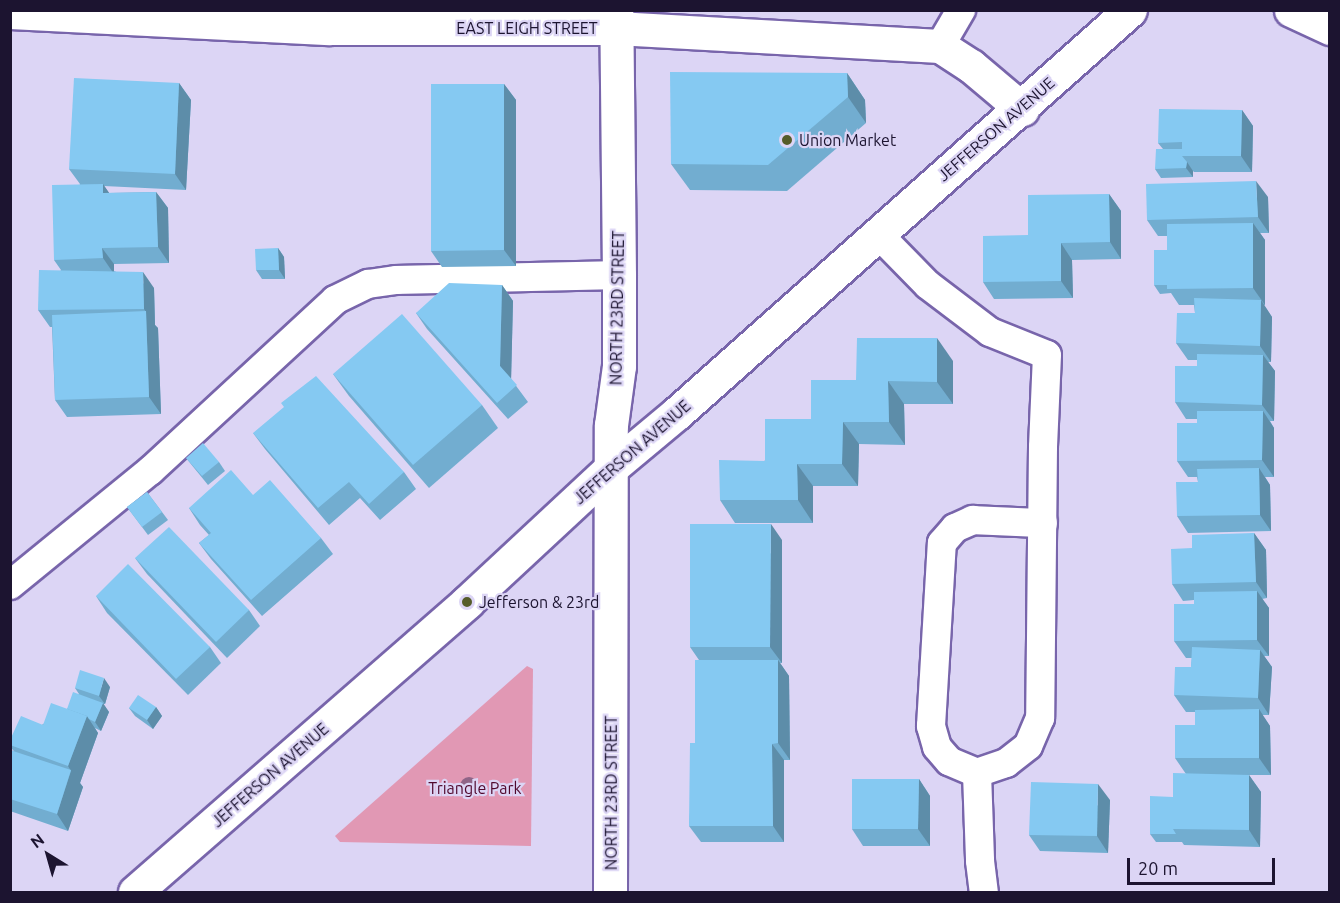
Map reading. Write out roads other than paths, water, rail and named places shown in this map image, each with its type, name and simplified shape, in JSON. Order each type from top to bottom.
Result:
[{"type":"street","name":"JEFFERSON AVENUE","points":[[135,892],[467,602],[611,468],[677,413],[1022,109],[1130,10]]},
{"type":"street","points":[[1291,10],[1329,28]]},
{"type":"street","name":"EAST LEIGH STREET","points":[[10,12],[330,19],[616,19],[940,46],[971,66],[1022,109]]},
{"type":"street","name":"NORTH 23RD STREET","points":[[610,892],[611,425],[619,366],[616,19]]},
{"type":"lane","points":[[940,46],[961,10]]},
{"type":"lane","points":[[878,234],[928,285],[990,332],[1047,355],[1043,447],[1043,523],[1040,718],[1028,746],[1006,763],[977,773],[949,761],[937,747],[931,726],[942,543],[955,528],[973,520],[1043,523]]},
{"type":"lane","points":[[10,585],[150,471],[335,300],[368,284],[396,280],[619,275]]},
{"type":"lane","points":[[977,773],[980,861],[984,892]]},
{"type":"place","name":"Union Market","points":[[787,140]]},
{"type":"place","name":"Jefferson & 23rd","points":[[467,602]]},
{"type":"park label","name":"Triangle Park","points":[[475,788]]}]
